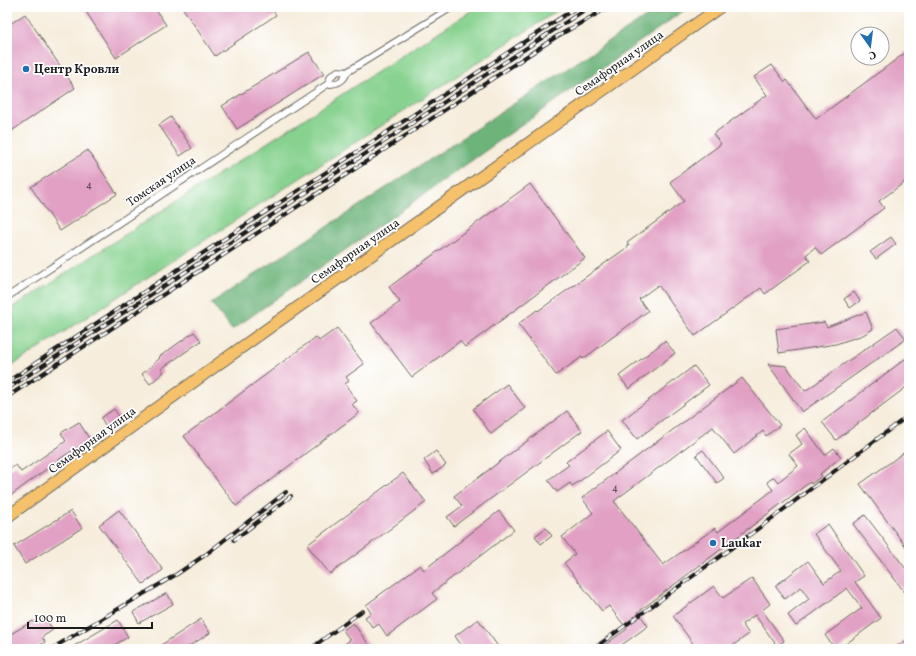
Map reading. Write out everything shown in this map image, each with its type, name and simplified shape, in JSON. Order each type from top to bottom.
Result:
[{"type":"highway","name":"Семафорная улица","points":[[7,517],[221,362],[720,7]]},
{"type":"street","name":"Томская улица","points":[[328,84],[331,76],[338,71],[347,72],[452,7]]},
{"type":"street","name":"Томская улица","points":[[7,297],[328,84],[336,84],[345,78],[347,72]]},
{"type":"green space","points":[[477,7],[563,7],[7,369],[7,311]]},
{"type":"green space","points":[[661,7],[685,7],[686,9],[232,330],[211,303]]},
{"type":"building","points":[[83,7],[154,7],[166,25],[116,58]]},
{"type":"building","points":[[182,7],[271,7],[276,15],[215,56]]},
{"type":"building","points":[[25,14],[75,88],[7,134],[7,26]]},
{"type":"building","points":[[909,50],[909,157],[906,159],[909,164],[909,179],[879,201],[884,208],[821,255],[815,247],[806,255],[810,261],[765,294],[761,288],[695,336],[658,285],[639,299],[648,311],[583,359],[582,357],[556,375],[518,324],[629,246],[627,243],[684,201],[670,182],[721,144],[713,134],[767,95],[754,77],[772,65],[785,82],[787,80],[816,119],[887,66],[890,66],[890,64]]},
{"type":"building","points":[[309,52],[324,74],[237,129],[222,106]]},
{"type":"building","points":[[171,117],[192,148],[180,156],[159,125]]},
{"type":"building","points":[[88,150],[117,194],[60,231],[31,187]]},
{"type":"building","points":[[530,184],[585,258],[465,347],[460,341],[412,377],[371,323],[400,302],[389,287]]},
{"type":"building","points":[[891,237],[896,244],[876,259],[870,252]]},
{"type":"building","points":[[854,292],[860,301],[850,308],[844,299]]},
{"type":"building","points":[[866,312],[873,329],[863,335],[836,344],[779,353],[776,329],[824,322],[827,327]]},
{"type":"building","points":[[897,327],[906,339],[802,412],[768,364],[786,366],[805,391]]},
{"type":"building","points":[[337,328],[364,364],[346,377],[349,381],[345,384],[357,401],[352,404],[359,413],[236,506],[184,436],[316,337],[319,341]]},
{"type":"building","points":[[194,332],[201,341],[161,369],[164,372],[150,384],[142,374],[160,358],[159,357]]},
{"type":"building","points":[[665,341],[675,353],[629,389],[619,376]]},
{"type":"building","points":[[909,356],[909,385],[836,440],[822,422]]},
{"type":"building","points":[[694,366],[709,385],[637,439],[622,420]]},
{"type":"building","points":[[742,378],[780,425],[766,436],[763,431],[734,454],[713,427],[614,501],[663,565],[715,528],[718,532],[773,490],[767,482],[774,477],[778,482],[798,466],[789,454],[802,444],[796,435],[805,428],[825,455],[834,448],[841,457],[820,474],[822,476],[811,484],[810,482],[638,612],[648,626],[616,649],[599,649],[627,629],[609,606],[602,611],[564,563],[575,554],[562,537],[593,513],[582,498]]},
{"type":"building","points":[[507,384],[525,408],[491,434],[473,409]]},
{"type":"building","points":[[114,409],[120,418],[107,428],[101,418]]},
{"type":"building","points":[[567,411],[582,431],[454,526],[447,517],[462,506],[454,496]]},
{"type":"building","points":[[79,422],[90,440],[64,456],[10,496],[7,493],[7,471],[16,465],[21,472],[66,441],[61,433]]},
{"type":"building","points":[[607,431],[621,450],[580,481],[572,486],[570,483],[557,492],[548,480],[569,465],[566,462]]},
{"type":"building","points":[[909,449],[909,551],[860,484]]},
{"type":"building","points":[[703,450],[724,478],[717,483],[696,455]]},
{"type":"building","points":[[436,451],[446,465],[433,474],[424,460]]},
{"type":"building","points":[[403,473],[426,502],[330,574],[307,545]]},
{"type":"building","points":[[119,510],[163,570],[143,584],[99,525]]},
{"type":"building","points":[[71,511],[82,528],[25,564],[14,546]]},
{"type":"building","points":[[499,511],[514,530],[432,593],[437,599],[387,636],[379,624],[373,628],[365,617],[371,613],[366,605],[420,565],[424,570]]},
{"type":"building","points":[[865,515],[909,573],[909,598],[853,524]]},
{"type":"building","points":[[828,524],[864,576],[855,582],[881,618],[839,649],[835,649],[825,635],[862,608],[847,588],[796,626],[788,615],[809,599],[801,587],[785,599],[775,586],[808,561],[824,583],[841,571],[814,534]]},
{"type":"building","points":[[546,528],[552,536],[541,544],[535,536]]},
{"type":"building","points":[[752,578],[770,604],[762,610],[784,641],[777,646],[755,615],[742,624],[749,634],[728,649],[697,649],[673,616],[714,586],[723,598]]},
{"type":"building","points":[[167,593],[173,604],[139,623],[133,612]]},
{"type":"building","points":[[45,617],[53,630],[42,637],[45,642],[34,649],[7,649],[7,636],[33,621],[34,623]]},
{"type":"building","points":[[201,619],[210,633],[185,649],[155,649]]},
{"type":"building","points":[[478,619],[500,649],[464,649],[455,636]]},
{"type":"building","points":[[118,620],[128,637],[108,649],[69,649]]},
{"type":"building","points":[[353,623],[372,649],[338,649],[350,640],[343,630]]},
{"type":"building","points":[[909,638],[909,649],[894,649]]},
{"type":"railway","points":[[7,382],[577,7]]},
{"type":"railway","points":[[7,389],[589,7]]},
{"type":"railway","points":[[7,397],[556,37],[609,7]]},
{"type":"railway","points":[[593,649],[759,528],[909,415]]},
{"type":"railway","points":[[51,649],[177,574],[205,555],[286,492]]},
{"type":"railway","points":[[234,540],[291,496]]},
{"type":"railway","points":[[310,649],[362,611]]},
{"type":"place","name":"Центр Кровли","points":[[26,69]]},
{"type":"place","name":"Laukar","points":[[713,543]]}]
